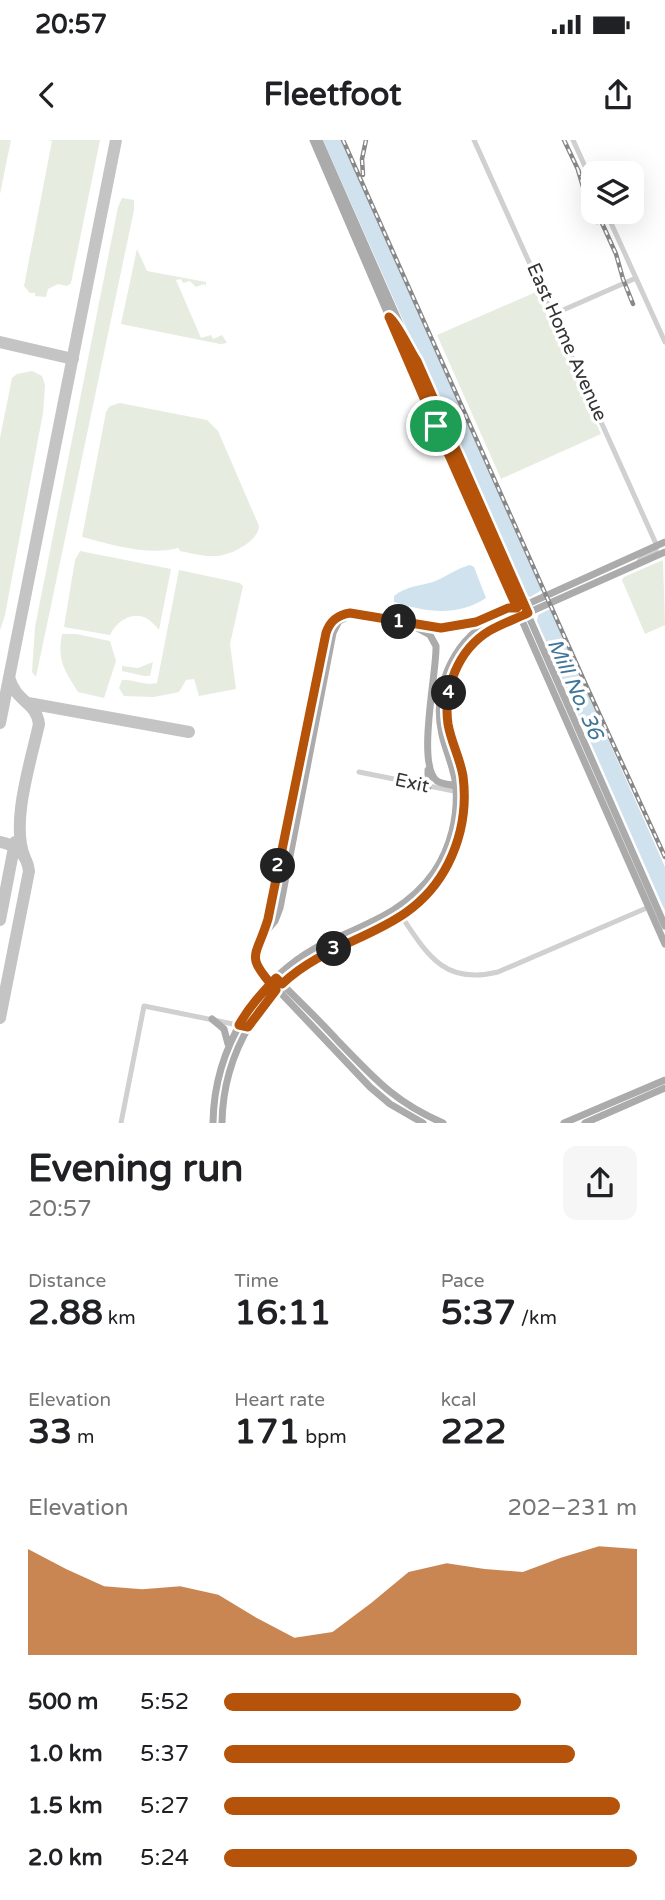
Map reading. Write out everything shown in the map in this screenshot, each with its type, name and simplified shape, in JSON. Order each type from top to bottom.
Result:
[{"type":"main road","points":[[313,140],[394,307],[665,926]]},
{"type":"main road","points":[[319,140],[350,219],[360,253],[525,611],[567,723],[665,944]]},
{"type":"main road","points":[[360,253],[387,305],[389,308],[394,307]]},
{"type":"main road","points":[[389,317],[417,361]]},
{"type":"main road","points":[[525,611],[537,599],[661,544]]},
{"type":"main road","points":[[222,1123],[229,1075],[237,1048],[276,984],[319,957],[402,917],[424,899],[448,864],[462,824],[459,790],[439,716],[446,673],[458,650],[476,631],[525,611],[545,606],[665,552]]},
{"type":"main road","points":[[423,1123],[390,1104],[256,963],[255,954],[268,919],[328,628],[338,616],[359,614],[441,628],[476,622],[508,608],[525,611]]},
{"type":"main road","points":[[261,937],[275,921],[280,908],[333,633],[344,618],[359,614]]},
{"type":"main road","points":[[407,623],[428,633],[436,646],[429,721],[428,787]]},
{"type":"main road","points":[[567,723],[574,729],[599,777]]},
{"type":"main road","points":[[303,747],[312,749]]},
{"type":"main road","points":[[428,755],[435,779],[459,790]]},
{"type":"main road","points":[[402,917],[405,908],[430,884],[451,836],[459,790]]},
{"type":"main road","points":[[214,1123],[219,1076],[229,1046],[256,1000],[316,948],[397,910],[417,894],[434,873]]},
{"type":"main road","points":[[649,907],[653,909],[665,934]]},
{"type":"main road","points":[[212,1020],[225,1032],[229,1046]]},
{"type":"main road","points":[[368,1079],[417,1112],[443,1123]]},
{"type":"main road","points":[[582,1121],[665,1080]]},
{"type":"main road","points":[[564,1123],[582,1121],[665,1088]]},
{"type":"street","name":"East Home Avenue","points":[[474,140],[661,544]]},
{"type":"street","points":[[573,140],[583,161]]},
{"type":"street","points":[[611,224],[665,342]]},
{"type":"street","points":[[554,314],[636,278]]},
{"type":"street","points":[[638,564],[641,558],[661,544]]},
{"type":"street","name":"Exit","points":[[359,772],[428,787],[459,790]]},
{"type":"street","points":[[402,917],[422,947],[436,962],[453,972],[479,976],[498,972],[649,907]]},
{"type":"street","points":[[121,1123],[144,1006],[248,1027]]},
{"type":"shaded area","points":[[0,140],[11,140],[0,194]]},
{"type":"shaded area","points":[[49,140],[100,140],[71,283],[67,286],[58,284],[48,289],[46,297],[35,296],[35,293],[30,293],[24,286],[52,141]]},
{"type":"shaded area","points":[[122,198],[134,200],[134,210],[36,677],[32,672],[35,627],[118,207]]},
{"type":"shaded area","points":[[137,249],[147,271],[206,282],[206,286],[204,284],[196,287],[190,281],[183,283],[181,279],[176,280],[201,338],[211,335],[213,339],[222,335],[227,343],[220,344],[121,324]]},
{"type":"shaded area","points":[[536,292],[601,434],[501,479],[437,335]]},
{"type":"shaded area","points":[[32,371],[42,376],[45,385],[43,413],[0,630],[0,438],[12,378],[17,374]]},
{"type":"shaded area","points":[[120,403],[207,420],[218,431],[259,526],[258,532],[249,542],[228,553],[211,556],[180,551],[178,548],[155,551],[130,548],[82,537],[106,412],[110,406]]},
{"type":"shaded area","points":[[80,551],[171,569],[159,630],[140,616],[120,622],[110,635],[64,627],[75,560]]},
{"type":"shaded area","points":[[663,560],[665,625],[645,634],[622,580]]},
{"type":"shaded area","points":[[179,570],[240,583],[243,586],[230,644],[236,689],[199,696],[194,679],[186,680],[179,692],[154,697],[124,696],[119,688],[122,680],[157,683]]},
{"type":"shaded area","points":[[62,634],[110,641],[116,661],[104,698],[78,692],[63,664],[60,651]]},
{"type":"shaded area","points":[[153,662],[150,676],[122,671],[122,666],[138,668]]},
{"type":"water","points":[[323,140],[341,140],[542,590],[530,597],[525,595]]},
{"type":"water","points":[[470,565],[474,567],[486,598],[475,604],[441,611],[394,602],[394,596],[403,590],[433,582]]},
{"type":"water","name":"Mill No. 36","points":[[550,609],[665,867],[665,911],[537,621],[538,615]]},
{"type":"taxiway","points":[[0,723],[116,140]]},
{"type":"taxiway","points":[[0,342],[73,359]]},
{"type":"taxiway","points":[[9,677],[16,692],[34,711],[39,724],[21,810],[21,844],[25,858]]},
{"type":"taxiway","points":[[28,703],[189,732]]},
{"type":"taxiway","points":[[0,842],[20,852],[29,871],[0,1018]]},
{"type":"taxiway","points":[[0,920],[15,842]]},
{"type":"railway","points":[[343,140],[665,857]]},
{"type":"railway","points":[[363,175],[362,159],[366,140]]},
{"type":"railway","points":[[564,140],[581,176]]},
{"type":"railway","points":[[578,170],[581,180]]},
{"type":"railway","points":[[602,224],[633,304]]},
{"type":"route","points":[[436,426],[389,317],[417,361],[528,613],[477,640],[461,660],[451,682],[447,706],[448,722],[462,771],[464,799],[458,839],[440,878],[416,906],[388,925],[319,957],[282,984],[276,978],[271,983],[268,985],[260,994],[239,1025],[248,1027],[276,990],[271,983],[260,971],[255,954],[268,919],[326,633],[331,623],[338,616],[350,613],[441,628],[476,622],[508,608],[517,608],[436,426]]}]
